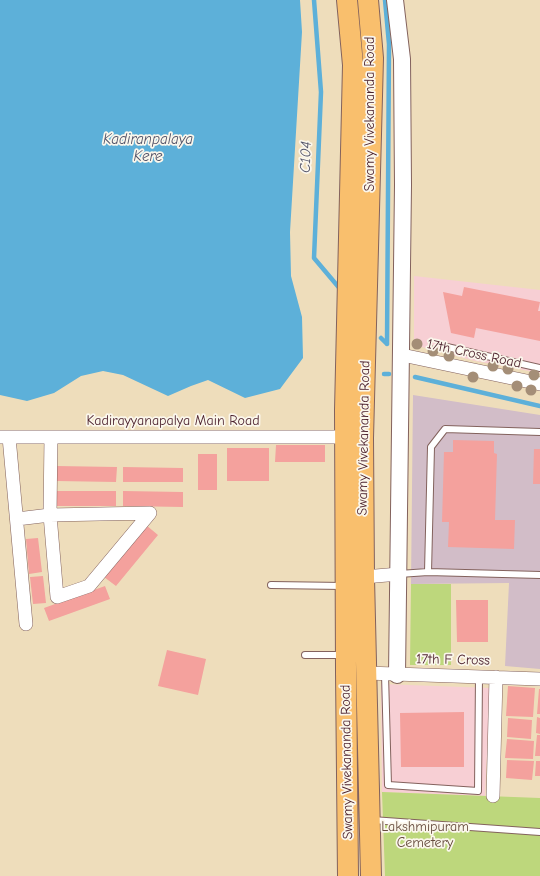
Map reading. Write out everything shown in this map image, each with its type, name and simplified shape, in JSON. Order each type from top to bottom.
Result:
[{"type":"main road","name":"Swamy Vivekananda Road","points":[[347,0],[353,65],[345,437],[348,876]]},
{"type":"main road","name":"Swamy Vivekananda Road","points":[[368,0],[373,58],[363,438],[364,577],[383,674],[370,820],[371,876]]},
{"type":"street","points":[[383,674],[399,574],[402,356],[402,59],[395,0]]},
{"type":"street","name":"17th Cross Road","points":[[402,356],[475,363],[540,383]]},
{"type":"street","name":"Kadirayyanapalya Main Road","points":[[5,437],[345,437]]},
{"type":"street","points":[[5,437],[17,519],[26,624]]},
{"type":"street","points":[[17,519],[50,515],[150,513],[89,586],[57,597],[50,515],[51,437]]},
{"type":"street","points":[[364,577],[399,574]]},
{"type":"street","name":"17th F Cross","points":[[383,674],[540,679]]},
{"type":"street","points":[[493,796],[496,677]]},
{"type":"lane","points":[[447,347],[475,363],[540,368]]},
{"type":"lane","points":[[428,572],[431,447],[445,429],[540,432]]},
{"type":"lane","points":[[399,574],[428,572],[540,575]]},
{"type":"lane","points":[[271,585],[345,586]]},
{"type":"lane","points":[[305,655],[346,654]]},
{"type":"lane","points":[[383,674],[388,785],[478,791],[479,676]]},
{"type":"lane","points":[[370,820],[540,832]]},
{"type":"shaded area","points":[[414,276],[540,290],[540,373],[475,361],[414,345]]},
{"type":"shaded area","points":[[413,395],[540,415],[540,669],[505,666],[509,583],[411,584]]},
{"type":"shaded area","points":[[381,684],[490,688],[485,796],[382,792]]},
{"type":"green space","points":[[411,584],[451,584],[451,665],[410,665]]},
{"type":"green space","name":"Lakshmipuram Cemetery","points":[[382,792],[540,798],[540,876],[385,876]]},
{"type":"water","name":"Kadiranpalaya Kere","points":[[0,0],[300,0],[302,32],[290,232],[291,276],[302,317],[303,358],[280,389],[245,398],[208,380],[168,396],[123,375],[103,371],[81,376],[54,393],[27,401],[0,395]]},
{"type":"building","points":[[464,287],[540,302],[538,311],[540,311],[540,341],[476,328],[474,338],[451,333],[443,292],[462,296]]},
{"type":"building","points":[[453,440],[494,441],[494,453],[497,454],[495,520],[515,520],[514,549],[448,547],[449,522],[442,522],[444,452],[453,452]]},
{"type":"building","points":[[276,445],[325,445],[325,462],[275,462]]},
{"type":"building","points":[[227,448],[269,448],[269,481],[227,481]]},
{"type":"building","points":[[534,449],[540,449],[540,484],[533,484]]},
{"type":"building","points":[[198,454],[217,454],[217,490],[198,490]]},
{"type":"building","points":[[56,466],[117,467],[116,482],[56,481]]},
{"type":"building","points":[[123,467],[183,468],[183,482],[123,482]]},
{"type":"building","points":[[56,491],[116,491],[116,506],[56,506]]},
{"type":"building","points":[[123,491],[183,492],[183,507],[123,506]]},
{"type":"building","points":[[146,525],[158,535],[116,586],[104,577]]},
{"type":"building","points":[[38,538],[42,572],[29,574],[26,539]]},
{"type":"building","points":[[43,576],[46,603],[33,604],[30,577]]},
{"type":"building","points":[[105,586],[110,599],[49,621],[44,608]]},
{"type":"building","points":[[456,600],[488,600],[488,642],[457,642]]},
{"type":"building","points":[[167,650],[206,659],[198,695],[158,686]]},
{"type":"building","points":[[508,686],[535,688],[533,717],[506,716]]},
{"type":"building","points":[[539,689],[540,714],[537,714]]},
{"type":"building","points":[[464,712],[464,767],[401,767],[400,713]]},
{"type":"building","points":[[537,717],[540,718],[540,734],[536,733]]},
{"type":"building","points":[[508,718],[532,720],[531,739],[507,737]]},
{"type":"building","points":[[537,735],[540,735],[540,756],[535,756]]},
{"type":"building","points":[[507,739],[534,741],[533,759],[505,758]]},
{"type":"building","points":[[507,760],[534,761],[532,780],[506,778]]},
{"type":"building","points":[[536,761],[540,761],[540,776],[535,776]]},
{"type":"waterway","name":"C104","points":[[314,0],[321,92],[314,258],[341,290]]},
{"type":"waterway","points":[[385,0],[389,44],[387,344]]},
{"type":"waterway","name":"C104","points":[[381,338],[387,344]]},
{"type":"waterway","name":"C104","points":[[384,374],[389,374]]},
{"type":"waterway","name":"C104","points":[[415,377],[540,406]]}]
